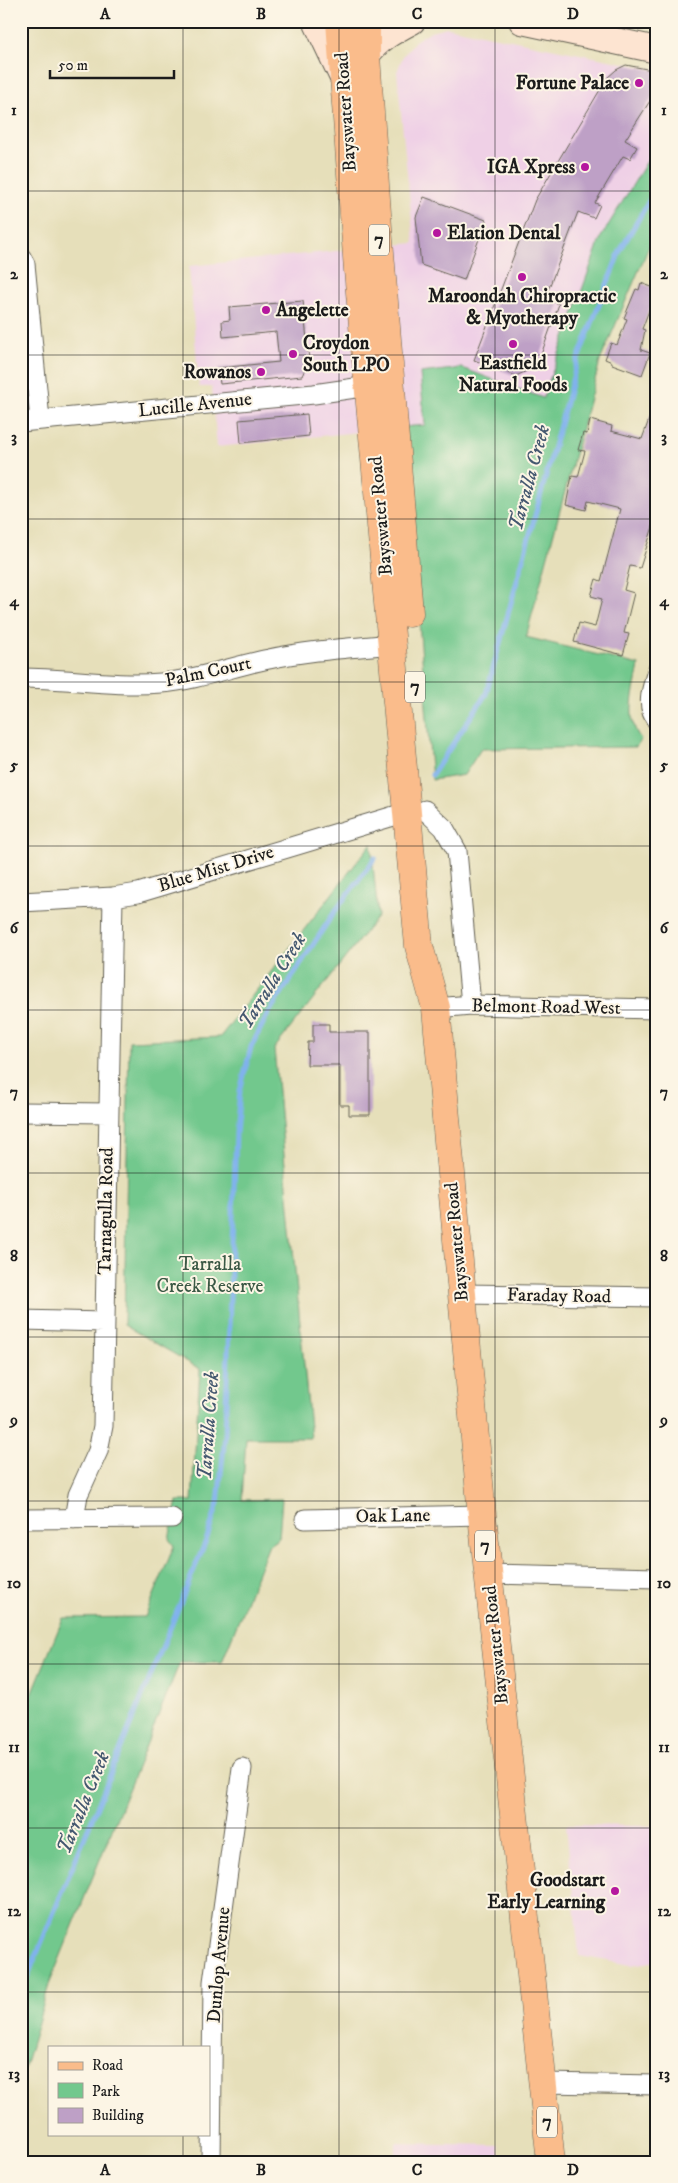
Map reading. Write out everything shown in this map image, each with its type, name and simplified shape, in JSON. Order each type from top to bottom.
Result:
[{"type":"main road","points":[[316,21],[343,79]]},
{"type":"main road","name":"Bayswater Road","points":[[340,21],[343,79],[369,386],[393,644],[416,811]]},
{"type":"main road","name":"Bayswater Road","points":[[366,21],[366,56],[389,366],[416,811],[419,946],[436,1008],[482,1515],[551,2162]]},
{"type":"main road","points":[[366,56],[374,44],[412,21]]},
{"type":"main road","points":[[522,21],[657,50]]},
{"type":"main road","points":[[369,386],[389,366]]},
{"type":"street","points":[[21,257],[25,264],[40,420]]},
{"type":"street","name":"Lucille Avenue","points":[[21,422],[314,394],[369,386]]},
{"type":"street","name":"Palm Court","points":[[21,678],[43,678],[95,684],[164,683],[193,678],[301,652],[393,644]]},
{"type":"street","points":[[656,720],[650,700],[657,671]]},
{"type":"street","points":[[416,811],[444,828],[457,851],[471,1006]]},
{"type":"street","name":"Blue Mist Drive","points":[[21,902],[113,897],[138,893],[416,811]]},
{"type":"street","name":"Tarnagulla Road","points":[[74,1519],[78,1495],[98,1451],[103,1426],[113,897]]},
{"type":"street","name":"Belmont Road West","points":[[436,1008],[471,1006],[657,1009]]},
{"type":"street","points":[[21,1112],[108,1113]]},
{"type":"street","name":"Faraday Road","points":[[462,1294],[657,1297]]},
{"type":"street","points":[[21,1320],[104,1322]]},
{"type":"street","name":"Oak Lane","points":[[304,1519],[482,1515]]},
{"type":"street","points":[[21,1519],[172,1518]]},
{"type":"street","points":[[488,1574],[657,1578]]},
{"type":"street","name":"Dunlop Avenue","points":[[211,2162],[214,1982],[242,1768]]},
{"type":"street","points":[[543,2083],[657,2086]]},
{"type":"shaded area","points":[[447,27],[657,70],[657,145],[601,237],[543,398],[462,368],[421,373],[425,425],[217,447],[212,387],[199,387],[189,266],[414,243],[397,72],[403,56],[415,41],[431,31]]},
{"type":"shaded area","name":"Goodstart Early Learning","points":[[566,1825],[657,1826],[657,1961],[631,1965],[579,1956]]},
{"type":"shaded area","points":[[396,2143],[498,2145],[500,2162],[396,2162]]},
{"type":"green space","points":[[657,145],[657,228],[600,361],[526,637],[639,665],[633,694],[632,713],[636,731],[641,739],[636,747],[481,749],[464,775],[432,780],[403,427],[425,425],[420,373],[462,368],[543,398],[601,237]]},
{"type":"green space","name":"Tarralla Creek Reserve","points":[[371,844],[378,916],[274,1049],[311,1438],[246,1438],[242,1500],[282,1499],[279,1538],[269,1545],[222,1662],[180,1662],[49,1985],[21,2080],[21,1721],[63,1618],[145,1617],[174,1546],[169,1539],[177,1501],[192,1501],[200,1369],[124,1325],[129,1041],[220,1037]]},
{"type":"building","points":[[626,65],[657,71],[657,90],[625,140],[637,147],[630,159],[623,156],[595,203],[600,205],[594,218],[578,212],[545,298],[559,304],[537,366],[516,376],[474,360],[535,200],[607,78],[616,70]]},
{"type":"building","name":"Elation Dental","points":[[424,197],[486,220],[464,280],[421,265],[416,217]]},
{"type":"building","points":[[641,283],[657,289],[642,329],[645,330],[641,350],[650,353],[642,375],[612,364],[612,362],[605,359],[611,343],[617,345],[627,319],[624,318],[636,289],[639,290]]},
{"type":"building","points":[[303,301],[309,360],[302,376],[220,384],[218,368],[279,362],[276,332],[223,337],[222,321],[230,320],[229,307]]},
{"type":"building","points":[[655,403],[657,403],[657,520],[655,520],[640,568],[630,566],[624,590],[634,593],[624,633],[629,634],[623,655],[574,642],[579,623],[595,627],[602,599],[591,596],[596,579],[601,581],[620,509],[588,501],[586,510],[566,505],[572,476],[578,477],[585,451],[578,450],[583,433],[587,434],[590,420],[612,426],[611,431],[642,439]]},
{"type":"building","points":[[307,414],[309,436],[241,443],[239,420]]},
{"type":"building","points":[[313,1024],[329,1024],[329,1032],[370,1032],[370,1115],[349,1115],[349,1105],[340,1105],[340,1065],[307,1065],[308,1042],[313,1042]]},
{"type":"waterway","name":"Tarralla Creek","points":[[432,775],[486,694],[578,359],[620,251],[657,187]]},
{"type":"waterway","name":"Tarralla Creek","points":[[21,1998],[27,1978],[207,1538],[218,1503],[225,1436],[236,1133],[240,1091],[251,1047],[268,1014],[333,914],[375,858]]},
{"type":"place","name":"Fortune Palace","points":[[639,83]]},
{"type":"place","name":"IGA Xpress","points":[[585,167]]},
{"type":"place","name":"Elation Dental","points":[[437,233]]},
{"type":"place","name":"Maroondah Chiropractic & Myotherapy","points":[[522,277]]},
{"type":"place","name":"Angelette","points":[[266,310]]},
{"type":"place","name":"Eastfield Natural Foods","points":[[513,344]]},
{"type":"place","name":"Croydon South LPO","points":[[293,354]]},
{"type":"place","name":"Rowanos","points":[[261,372]]},
{"type":"place","name":"Goodstart Early Learning","points":[[615,1891]]}]
